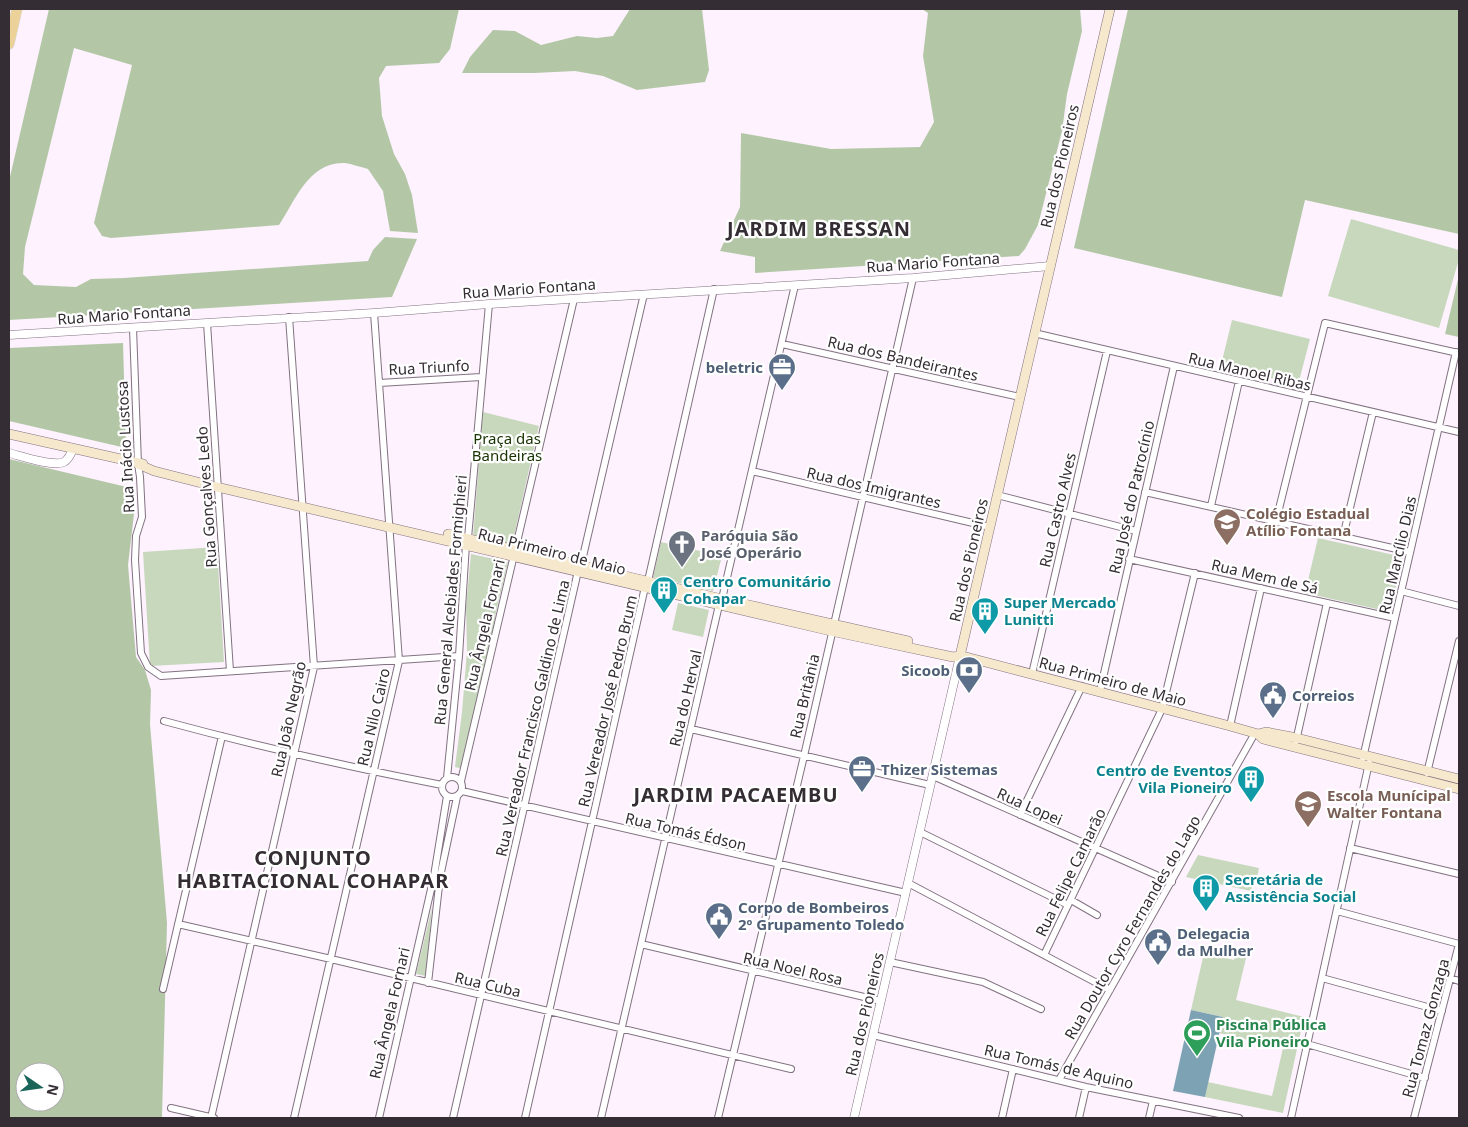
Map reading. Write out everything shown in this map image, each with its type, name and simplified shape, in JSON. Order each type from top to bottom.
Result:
[{"type":"main road","points":[[9,44],[17,9]]},
{"type":"main road","name":"Rua dos Pioneiros","points":[[960,656],[1110,9]]},
{"type":"main road","name":"Rua Primeiro de Maio","points":[[9,434],[138,464],[154,471],[467,541],[953,657],[960,656],[1082,686],[1230,726],[1256,734],[1263,739],[1296,742],[1426,776],[1459,789]]},
{"type":"main road","name":"Rua Primeiro de Maio","points":[[1426,776],[1459,779]]},
{"type":"street","name":"Rua Mario Fontana","points":[[9,336],[289,317],[374,314],[489,304],[795,284],[913,278],[1050,266]]},
{"type":"street","name":"Rua Britânia","points":[[718,1118],[804,756],[913,278]]},
{"type":"street","name":"Rua do Herval","points":[[601,1118],[795,284]]},
{"type":"street","name":"Rua Vereador José Pedro Brum","points":[[525,1118],[714,290]]},
{"type":"street","name":"Rua Vereador Francisco Galdino de Lima","points":[[453,1118],[644,294]]},
{"type":"street","name":"Rua Ângela Fornari","points":[[461,781],[574,299]]},
{"type":"street","name":"Rua General Alcebiades Formighieri","points":[[447,778],[481,377],[489,304]]},
{"type":"street","name":"Rua Nilo Cairo","points":[[294,1118],[399,661],[374,314]]},
{"type":"street","name":"Rua João Negrão","points":[[213,1118],[250,942],[314,667],[289,317]]},
{"type":"street","points":[[1276,521],[1325,322],[1458,352]]},
{"type":"street","name":"Rua Gonçalves Ledo","points":[[207,323],[230,671]]},
{"type":"street","name":"Rua Inácio Lustosa","points":[[133,328],[142,517],[136,536],[135,560],[140,653],[148,667],[161,676],[230,671]]},
{"type":"street","name":"Rua Manoel Ribas","points":[[1034,333],[1459,432]]},
{"type":"street","name":"Rua dos Bandeirantes","points":[[782,344],[1020,397]]},
{"type":"street","name":"Rua Castro Alves","points":[[1032,674],[1107,351]]},
{"type":"street","name":"Rua Marcílio Dias","points":[[1291,1118],[1350,848],[1395,618],[1458,352]]},
{"type":"street","name":"Rua José do Patrocínio","points":[[1100,691],[1174,366]]},
{"type":"street","name":"Rua Triunfo","points":[[379,383],[481,377]]},
{"type":"street","points":[[1210,506],[1239,381]]},
{"type":"street","points":[[1343,537],[1373,412]]},
{"type":"street","points":[[9,453],[53,463],[65,461],[73,449]]},
{"type":"street","name":"Rua dos Imigrantes","points":[[752,471],[990,527]]},
{"type":"street","points":[[1145,492],[1410,552]]},
{"type":"street","points":[[997,495],[1136,531]]},
{"type":"street","name":"Rua Mem de Sá","points":[[1129,559],[1395,618]]},
{"type":"street","name":"Rua Felipe Camarão","points":[[1044,955],[1162,709],[1195,574]]},
{"type":"street","points":[[1230,726],[1261,588]]},
{"type":"street","points":[[1401,591],[1459,606]]},
{"type":"street","points":[[1296,742],[1327,603]]},
{"type":"street","points":[[1426,776],[1459,641]]},
{"type":"street","points":[[230,671],[314,667],[458,656]]},
{"type":"street","name":"Rua dos Pioneiros","points":[[854,1118],[960,656]]},
{"type":"street","points":[[1020,815],[1082,686]]},
{"type":"street","points":[[164,721],[294,753],[442,784]]},
{"type":"street","points":[[692,729],[930,785]]},
{"type":"street","name":"Rua Doutor Cyro Fernandes do Lago","points":[[1059,1080],[1256,734]]},
{"type":"street","points":[[163,989],[222,736]]},
{"type":"street","name":"Rua Lopei","points":[[932,776],[1172,882]]},
{"type":"street","points":[[453,777],[461,781],[460,794],[447,796],[442,791],[442,784],[447,778],[453,777]]},
{"type":"street","name":"Rua Ângela Fornari","points":[[379,1118],[410,978],[460,794]]},
{"type":"street","name":"Rua Tomás Édson","points":[[460,794],[906,893]]},
{"type":"street","name":"Rua Ângela Fornari","points":[[428,982],[437,876],[447,796]]},
{"type":"street","points":[[920,832],[1097,915]]},
{"type":"street","points":[[1350,848],[1459,874]]},
{"type":"street","points":[[908,883],[1110,990]]},
{"type":"street","points":[[1337,910],[1459,944]]},
{"type":"street","name":"Rua Cuba","points":[[178,924],[792,1069]]},
{"type":"street","name":"Rua Noel Rosa","points":[[641,944],[881,1001]]},
{"type":"street","name":"Rua Tomaz Gonzaga","points":[[1414,1118],[1459,944]]},
{"type":"street","points":[[890,962],[983,982],[1041,1009]]},
{"type":"street","points":[[1322,978],[1442,1011]]},
{"type":"street","points":[[1450,978],[1459,980]]},
{"type":"street","name":"Rua Tomás de Aquino","points":[[873,1035],[1086,1087],[1219,1116],[1239,1118]]},
{"type":"street","points":[[1308,1044],[1425,1078]]},
{"type":"street","points":[[1002,1118],[1013,1069]]},
{"type":"street","points":[[1079,1118],[1086,1087]]},
{"type":"street","points":[[1149,1118],[1153,1101]]},
{"type":"street","points":[[171,1108],[213,1118]]},
{"type":"green space","points":[[49,9],[459,9],[450,49],[439,63],[386,66],[379,78],[382,116],[394,154],[405,174],[412,195],[418,233],[390,231],[383,191],[368,169],[345,163],[332,164],[322,168],[313,175],[297,194],[279,225],[111,238],[102,236],[94,223],[132,65],[74,48],[25,247],[23,274],[34,285],[76,287],[91,279],[368,261],[373,250],[385,237],[417,239],[392,297],[9,320],[9,181]]},
{"type":"green space","points":[[630,9],[702,9],[709,70],[705,82],[637,90],[603,76],[575,71],[462,73],[470,57],[493,30],[515,31],[541,45],[577,36],[597,38],[613,36]]},
{"type":"green space","points":[[922,9],[1080,9],[1082,31],[1067,94],[1062,131],[1038,225],[1025,249],[1019,256],[755,273],[755,257],[720,251],[740,207],[741,133],[831,149],[920,147],[934,122],[923,56],[928,13]]},
{"type":"green space","points":[[1128,9],[1459,9],[1459,234],[1305,200],[1282,297],[1074,248]]},
{"type":"green space","points":[[1351,219],[1459,250],[1459,259],[1439,328],[1328,296]]},
{"type":"green space","points":[[1459,275],[1459,337],[1445,334]]},
{"type":"green space","points":[[1232,320],[1310,339],[1298,385],[1221,365]]},
{"type":"green space","points":[[123,343],[126,448],[9,421],[9,348]]},
{"type":"green space","name":"Praça das Bandeiras","points":[[483,412],[539,426],[512,545],[473,536]]},
{"type":"green space","points":[[9,459],[131,488],[134,514],[128,565],[136,657],[145,670],[151,690],[150,724],[167,923],[162,1118],[9,1118]]},
{"type":"green space","points":[[1318,538],[1403,557],[1390,612],[1305,593]]},
{"type":"green space","points":[[661,542],[722,556],[713,591],[653,577]]},
{"type":"green space","points":[[217,547],[224,662],[150,666],[143,552]]},
{"type":"green space","points":[[471,554],[508,562],[463,769],[455,767],[467,651],[466,606]]},
{"type":"green space","points":[[678,603],[709,610],[703,637],[672,630]]},
{"type":"green space","points":[[1198,855],[1259,868],[1255,887],[1252,887],[1251,891],[1186,877]]},
{"type":"green space","points":[[432,907],[426,976],[416,974]]},
{"type":"green space","points":[[1236,952],[1247,954],[1236,1000],[1304,1017],[1283,1113],[1205,1097],[1208,1082],[1272,1096],[1283,1048],[1219,1033],[1223,1017],[1191,1010],[1204,953],[1234,960]]},
{"type":"water","name":"Piscina Pública Vila Pioneiro","points":[[1191,1010],[1223,1017],[1205,1097],[1173,1091]]},
{"type":"place","name":"beletric","points":[[782,391]]},
{"type":"place","name":"Colégio Estadual Atílio Fontana","points":[[1227,546]]},
{"type":"place","name":"Paróquia São José Operário","points":[[682,568]]},
{"type":"place","name":"Centro Comunitário Cohapar","points":[[664,614]]},
{"type":"place","name":"Super Mercado Lunitti","points":[[985,635]]},
{"type":"place","name":"Sicoob","points":[[969,694]]},
{"type":"place","name":"Correios","points":[[1273,719]]},
{"type":"place","name":"Thizer Sistemas","points":[[862,793]]},
{"type":"place","name":"Centro de Eventos Vila Pioneiro","points":[[1251,803]]},
{"type":"place","name":"Escola Munícipal Walter Fontana","points":[[1308,828]]},
{"type":"place","name":"Secretária de Assistência Social","points":[[1206,912]]},
{"type":"place","name":"Corpo de Bombeiros 2º Grupamento Toledo","points":[[719,940]]},
{"type":"place","name":"Delegacia da Mulher","points":[[1158,966]]},
{"type":"place","name":"Piscina Pública Vila Pioneiro","points":[[1197,1057]]},
{"type":"district","name":"JARDIM BRESSAN","points":[[819,228]]},
{"type":"district","name":"JARDIM PACAEMBU","points":[[736,794]]},
{"type":"district","name":"CONJUNTO HABITACIONAL COHAPAR","points":[[313,868]]}]
